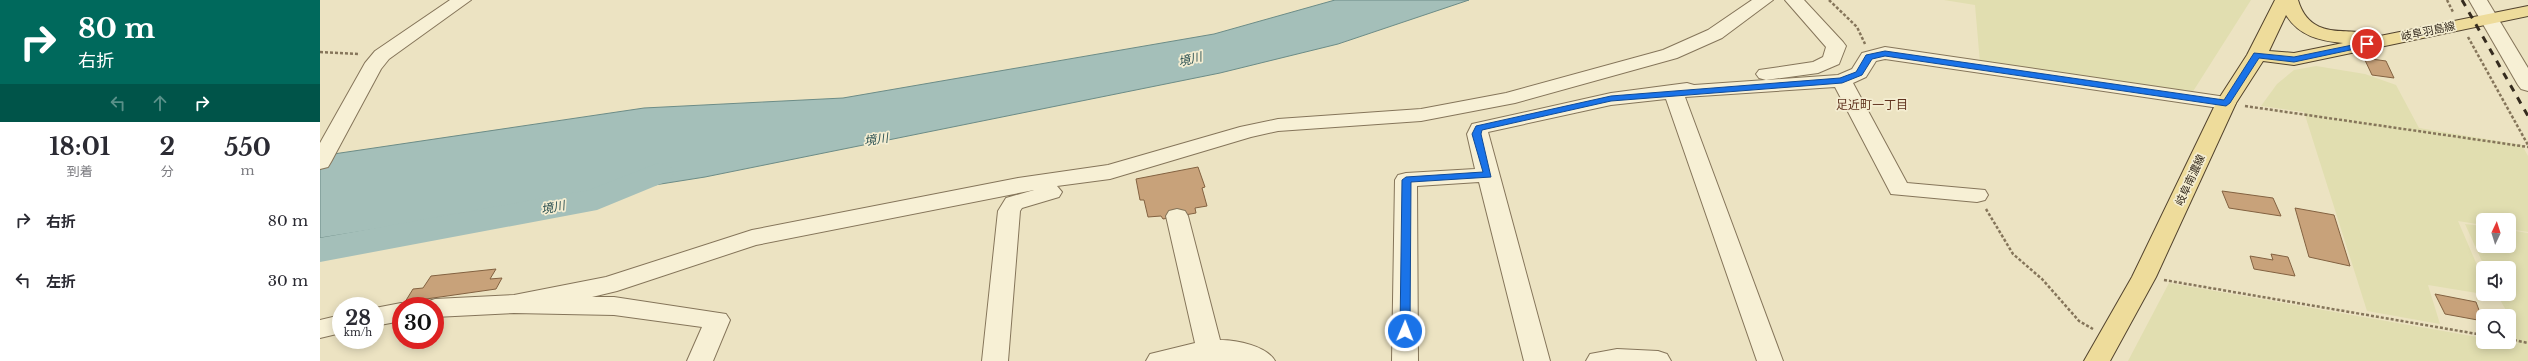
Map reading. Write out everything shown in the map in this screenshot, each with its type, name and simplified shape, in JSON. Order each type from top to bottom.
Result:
[{"type":"main road","name":"岐阜南濃線","points":[[2097,361],[2144,277],[2226,103],[2256,55],[2284,0]]},
{"type":"main road","points":[[2289,0],[2291,13],[2297,22],[2314,31],[2338,38],[2381,41]]},
{"type":"main road","name":"岐阜羽島線","points":[[2256,55],[2294,59],[2528,11]]},
{"type":"street","points":[[320,162],[333,135],[372,66],[382,55],[462,0]]},
{"type":"street","points":[[514,304],[608,285],[752,238],[975,194],[1082,176],[1144,163],[1214,140],[1278,125],[1421,115],[1508,99],[1670,54],[1716,34],[1764,0]]},
{"type":"street","points":[[1673,92],[1740,77],[1818,67],[1832,60],[1836,46],[1794,0]]},
{"type":"street","points":[[2478,0],[2528,85]]},
{"type":"street","points":[[1537,361],[1477,134],[1479,128],[1611,99],[1673,92],[1842,81],[1859,73],[1869,57],[1885,54],[2226,103]]},
{"type":"street","points":[[1842,81],[1899,189],[1978,195]]},
{"type":"street","points":[[1673,92],[1770,361]]},
{"type":"street","points":[[1405,361],[1406,180],[1488,175]]},
{"type":"street","points":[[995,361],[1009,211],[1014,204],[1020,201],[1070,187],[1082,176]]},
{"type":"street","points":[[1177,216],[1212,355]]},
{"type":"street","points":[[444,307],[463,305],[514,304],[614,306],[717,320],[700,361]]},
{"type":"street","points":[[320,329],[332,326]]},
{"type":"street","points":[[1159,361],[1212,355],[1227,349],[1252,356],[1262,361]]},
{"type":"street","points":[[1600,361],[1616,359],[1658,361]]},
{"type":"path","points":[[1829,0],[1857,27],[1873,56]]},
{"type":"path","points":[[2446,0],[2461,24],[2528,146]]},
{"type":"path","points":[[320,52],[382,55]]},
{"type":"path","points":[[2226,103],[2528,146]]},
{"type":"path","points":[[1978,195],[2013,254],[2042,279],[2079,321],[2110,338]]},
{"type":"path","points":[[2144,277],[2476,334]]},
{"type":"path","points":[[2516,341],[2528,343]]},
{"type":"shaded area","points":[[1944,0],[2251,0],[2192,93],[1980,63],[1975,5]]},
{"type":"shaded area","points":[[2316,66],[2365,74],[2396,85],[2419,128],[2522,145],[2528,156],[2528,232],[2516,230],[2516,213],[2476,213],[2476,224],[2458,221],[2476,263],[2476,293],[2428,285],[2440,324],[2367,311],[2304,112],[2261,106],[2277,84],[2294,70]]},
{"type":"shaded area","points":[[2465,224],[2476,225],[2476,248]]},
{"type":"shaded area","points":[[2516,231],[2528,233],[2528,361],[2128,361],[2169,283],[2476,337],[2476,349],[2516,349],[2516,344],[2518,344],[2516,338],[2516,309],[2505,309],[2501,301],[2516,301],[2516,261],[2482,261],[2478,253],[2516,253]]},
{"type":"water","points":[[1335,0],[1469,0],[1338,44],[1220,73],[705,177],[320,238],[320,156],[644,108],[843,98],[1214,34]]},
{"type":"building","points":[[2364,58],[2386,61],[2394,78],[2372,75]]},
{"type":"building","points":[[1198,167],[1205,187],[1202,188],[1207,206],[1195,208],[1196,213],[1163,219],[1161,216],[1148,217],[1144,200],[1140,200],[1136,179]]},
{"type":"building","points":[[2222,191],[2273,198],[2281,216],[2229,208]]},
{"type":"building","points":[[2295,208],[2334,215],[2350,266],[2309,257]]},
{"type":"building","points":[[2271,254],[2288,257],[2295,276],[2254,269],[2250,256],[2273,260]]},
{"type":"building","points":[[496,269],[490,279],[502,278],[496,289],[440,297],[408,297],[413,289],[423,288],[431,276]]},
{"type":"building","points":[[2435,294],[2476,302],[2479,309],[2476,309],[2476,320],[2445,314]]},
{"type":"waterway","name":"境川","points":[[320,250],[597,199],[658,173]]},
{"type":"railway","points":[[2462,0],[2528,116]]},
{"type":"district","name":"足近町一丁目","points":[[1872,104]]},
{"type":"route","points":[[1405,331],[1406,180],[1488,175],[1477,134],[1479,128],[1611,99],[1673,92],[1842,81],[1859,73],[1869,57],[1885,54],[2226,103],[2256,55],[2294,59],[2367,44]]}]
